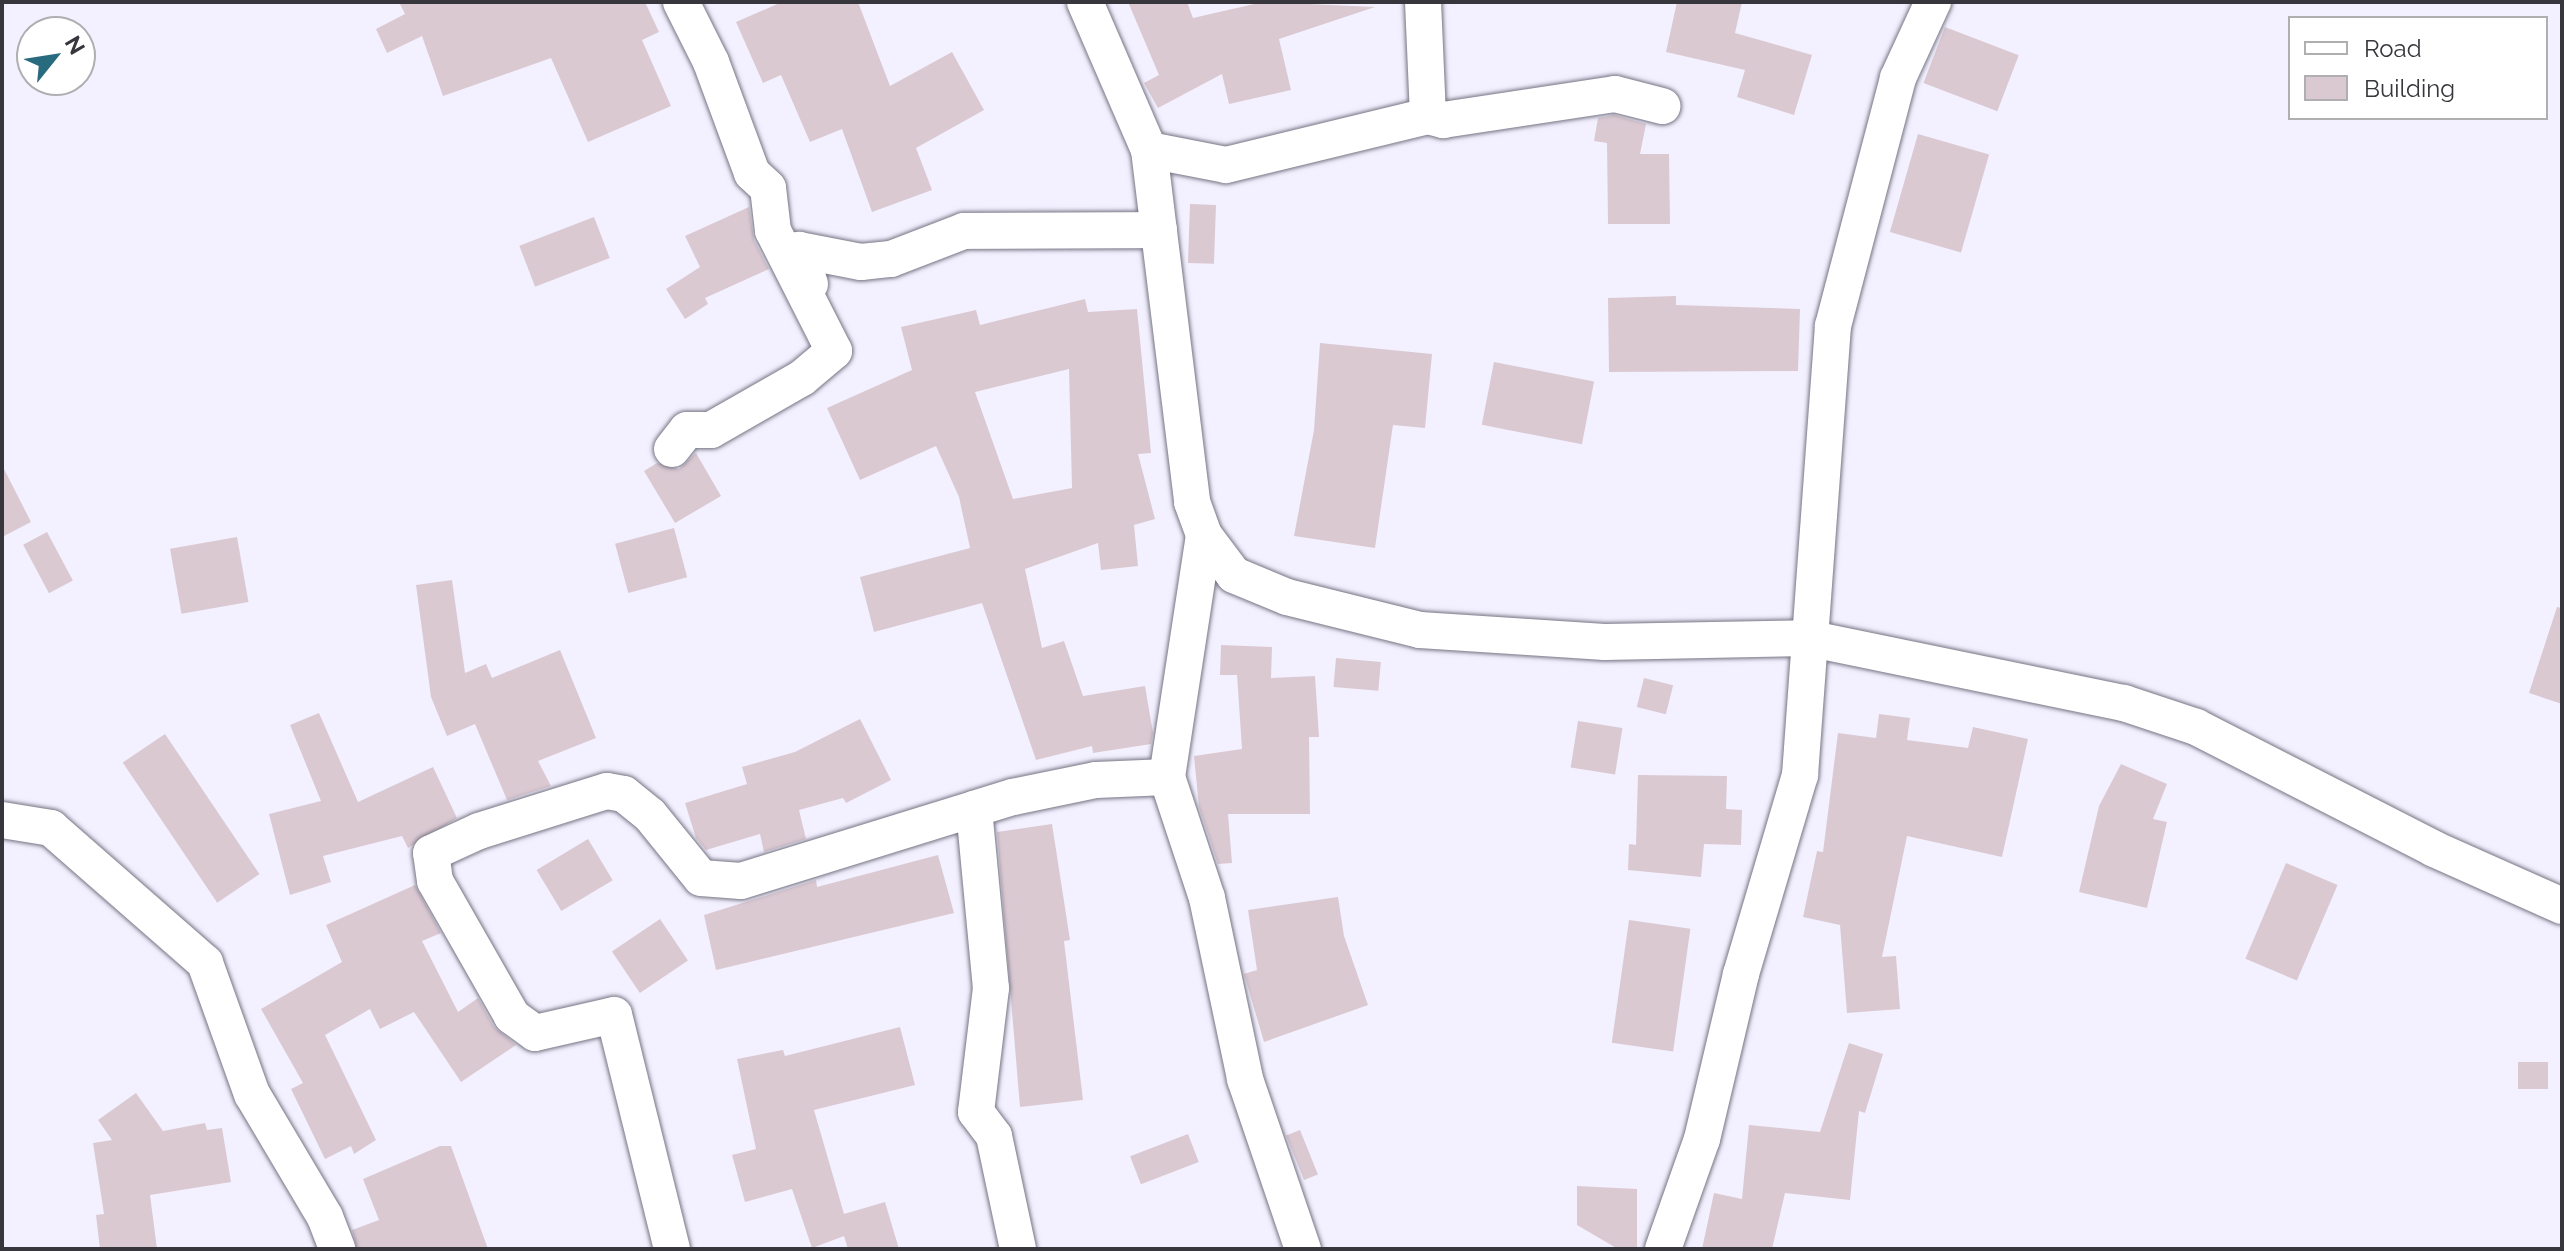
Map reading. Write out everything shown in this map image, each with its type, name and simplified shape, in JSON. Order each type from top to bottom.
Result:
[{"type":"street","points":[[681,2],[711,62],[752,173],[768,188],[773,231],[834,351]]},
{"type":"street","points":[[1085,2],[1149,150],[1192,502],[1204,535],[1234,575],[1287,597],[1420,630],[1605,642],[1807,638],[2124,703],[2196,727],[2434,849],[2562,906]]},
{"type":"street","points":[[1423,2],[1428,116]]},
{"type":"street","points":[[1663,1249],[1702,1139],[1741,974],[1800,775],[1807,638],[1833,326],[1898,78],[1933,2]]},
{"type":"street","points":[[1149,150],[1226,165],[1428,116],[1443,120],[1615,94],[1662,106]]},
{"type":"street","points":[[834,351],[799,250],[861,262],[891,259],[964,231],[1159,230]]},
{"type":"street","points":[[672,449],[687,430],[711,430],[802,378],[834,351]]},
{"type":"street","points":[[1204,535],[1167,777],[1207,898],[1245,1079],[1303,1249]]},
{"type":"street","points":[[672,1249],[614,1015],[535,1033],[512,1016],[435,881],[431,853],[607,791],[624,794],[650,815],[701,878],[741,881],[974,809],[1096,780],[1167,777]]},
{"type":"street","points":[[974,809],[991,988],[976,1112],[994,1136],[1018,1249]]},
{"type":"street","points":[[2,820],[51,828],[205,963],[252,1094],[325,1217],[337,1249]]},
{"type":"building","points":[[399,2],[645,2],[659,32],[642,40],[671,106],[588,142],[551,58],[443,96],[422,36],[387,53],[376,29],[405,14]]},
{"type":"building","points":[[782,2],[858,2],[890,86],[952,52],[984,110],[916,148],[932,190],[872,212],[842,129],[810,142],[781,75],[763,83],[736,22]]},
{"type":"building","points":[[1128,2],[1187,2],[1193,18],[1263,2],[1375,7],[1279,39],[1291,90],[1229,104],[1222,74],[1158,108],[1144,83],[1159,75]]},
{"type":"building","points":[[1677,2],[1742,2],[1735,33],[1812,55],[1794,115],[1737,97],[1745,70],[1666,52]]},
{"type":"building","points":[[1945,27],[2019,55],[1997,111],[1923,83]]},
{"type":"building","points":[[1614,115],[1646,124],[1640,154],[1669,154],[1670,224],[1608,224],[1607,143],[1594,141],[1598,118]]},
{"type":"building","points":[[1918,134],[1989,154],[1961,252],[1890,232]]},
{"type":"building","points":[[1190,204],[1216,205],[1214,264],[1188,263]]},
{"type":"building","points":[[749,207],[754,240],[769,269],[705,298],[708,304],[685,319],[666,289],[700,267],[685,236]]},
{"type":"building","points":[[594,217],[610,258],[535,287],[519,246]]},
{"type":"building","points":[[1676,296],[1676,305],[1800,309],[1798,371],[1609,372],[1608,298]]},
{"type":"building","points":[[1085,299],[1088,312],[1137,309],[1151,453],[1138,454],[1155,519],[1134,525],[1138,566],[1101,570],[1098,543],[1025,569],[1042,648],[1064,641],[1083,696],[1145,686],[1153,733],[1151,744],[1093,753],[1092,746],[1036,760],[982,603],[874,632],[860,577],[970,548],[959,497],[936,446],[860,480],[827,408],[912,370],[901,327],[976,310],[980,325]],"holes":[[[1069,369],[1072,488],[1013,499],[975,392]]]},
{"type":"building","points":[[1320,343],[1432,354],[1425,428],[1393,425],[1375,548],[1294,536],[1314,430]]},
{"type":"building","points":[[1494,362],[1594,381],[1582,444],[1482,425]]},
{"type":"building","points":[[696,453],[721,496],[675,523],[644,471],[657,463],[679,469]]},
{"type":"building","points":[[2,465],[31,522],[2,537]]},
{"type":"building","points":[[674,528],[687,577],[628,593],[615,544]]},
{"type":"building","points":[[47,532],[73,581],[49,593],[23,545]]},
{"type":"building","points":[[237,537],[248,602],[181,614],[170,549]]},
{"type":"building","points":[[452,580],[465,673],[486,664],[492,678],[560,650],[596,738],[538,761],[551,786],[507,800],[475,724],[447,736],[431,697],[416,585]]},
{"type":"building","points":[[2557,607],[2562,608],[2562,704],[2529,693]]},
{"type":"building","points":[[1221,645],[1272,647],[1271,678],[1315,676],[1319,737],[1309,737],[1310,814],[1228,814],[1232,863],[1218,864],[1199,807],[1194,756],[1242,749],[1237,675],[1220,675]]},
{"type":"building","points":[[1336,658],[1381,662],[1378,691],[1333,687]]},
{"type":"building","points":[[1644,678],[1673,685],[1666,714],[1637,707]]},
{"type":"building","points":[[319,713],[358,802],[433,767],[457,818],[408,848],[402,836],[323,856],[331,882],[290,895],[269,814],[321,801],[290,725]]},
{"type":"building","points":[[1879,714],[1910,718],[1907,740],[1968,748],[1973,727],[2028,739],[2002,857],[1907,836],[1882,957],[1896,956],[1900,1009],[1847,1013],[1840,925],[1803,917],[1817,851],[1823,852],[1838,733],[1876,738]]},
{"type":"building","points":[[860,719],[891,780],[846,803],[843,798],[799,810],[806,839],[764,852],[760,834],[706,850],[696,838],[685,803],[747,784],[742,767],[795,752]]},
{"type":"building","points":[[1578,721],[1622,728],[1615,774],[1571,767]]},
{"type":"building","points":[[165,734],[260,874],[217,903],[123,763]]},
{"type":"building","points":[[2121,764],[2167,784],[2153,819],[2167,822],[2147,908],[2079,892],[2099,806]]},
{"type":"building","points":[[1638,775],[1727,776],[1726,809],[1742,810],[1741,845],[1704,844],[1701,877],[1628,870],[1629,844],[1636,845]]},
{"type":"building","points":[[1052,824],[1070,940],[1064,941],[1083,1100],[1020,1107],[997,832]]},
{"type":"building","points":[[588,839],[613,880],[561,911],[537,870]]},
{"type":"building","points":[[938,855],[954,913],[716,970],[704,915],[816,880],[817,887]]},
{"type":"building","points":[[2286,863],[2338,885],[2297,981],[2245,959]]},
{"type":"building","points":[[415,885],[441,933],[422,941],[458,1012],[478,998],[494,1027],[516,1045],[461,1082],[414,1012],[380,1029],[370,1009],[325,1035],[376,1140],[354,1154],[351,1146],[325,1159],[291,1089],[303,1083],[261,1009],[342,962],[326,925]]},
{"type":"building","points":[[1338,897],[1344,936],[1368,1005],[1264,1042],[1244,974],[1257,970],[1248,910]]},
{"type":"building","points":[[660,919],[688,960],[640,993],[612,951]]},
{"type":"building","points":[[1629,920],[1690,929],[1673,1051],[1612,1043]]},
{"type":"building","points":[[900,1027],[915,1085],[814,1110],[844,1214],[885,1202],[899,1249],[848,1249],[844,1236],[812,1248],[792,1189],[745,1202],[732,1155],[756,1149],[737,1059],[783,1050],[785,1056]]},
{"type":"building","points":[[1849,1043],[1883,1054],[1865,1113],[1859,1111],[1850,1200],[1785,1193],[1772,1249],[1702,1249],[1714,1193],[1742,1199],[1749,1125],[1820,1132]]},
{"type":"building","points":[[2518,1062],[2548,1062],[2548,1089],[2518,1089]]},
{"type":"building","points":[[136,1093],[163,1131],[205,1123],[207,1130],[222,1128],[231,1182],[150,1195],[157,1249],[100,1249],[96,1215],[104,1214],[93,1143],[112,1140],[98,1120]]},
{"type":"building","points":[[1300,1130],[1318,1175],[1304,1180],[1286,1136]]},
{"type":"building","points":[[1188,1134],[1199,1162],[1141,1184],[1130,1156]]},
{"type":"building","points":[[440,1146],[451,1146],[488,1249],[357,1249],[352,1230],[379,1220],[363,1179]]},
{"type":"building","points":[[1577,1186],[1637,1189],[1637,1249],[1618,1249],[1577,1225]]}]
